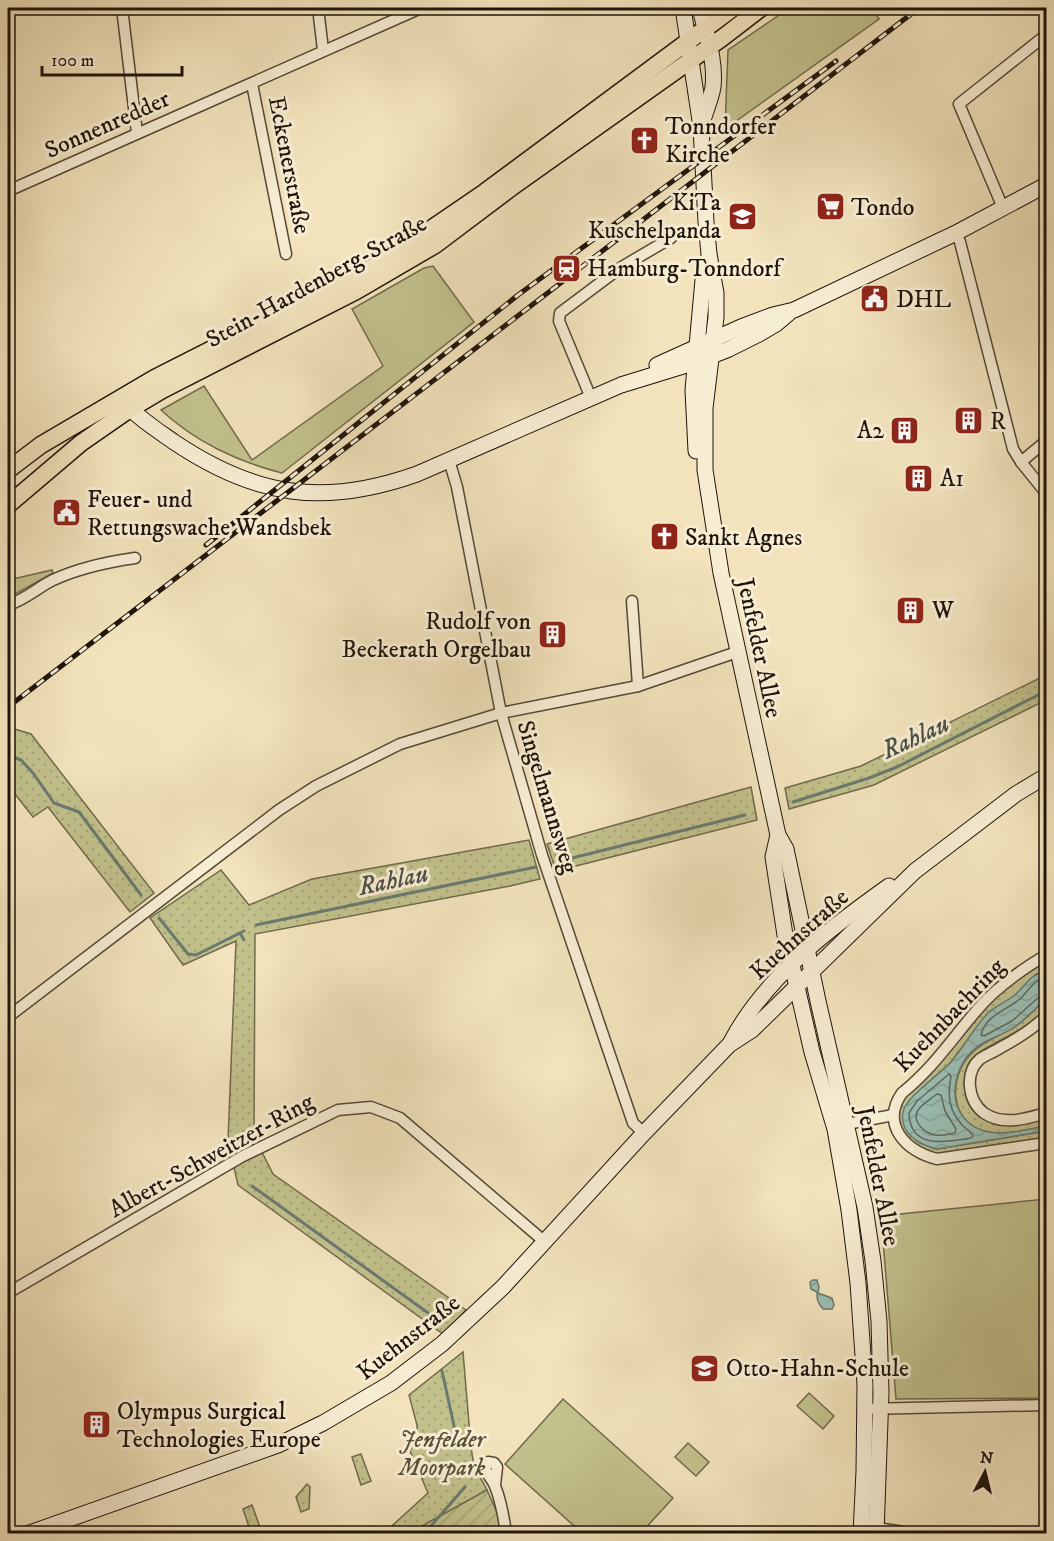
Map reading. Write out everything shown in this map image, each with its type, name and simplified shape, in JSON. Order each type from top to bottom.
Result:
[{"type":"main road","points":[[683,8],[701,127],[709,254]]},
{"type":"main road","points":[[700,8],[713,69],[712,90],[701,127]]},
{"type":"main road","name":"Stein-Hardenberg-Straße","points":[[8,505],[125,403],[162,374],[381,263],[485,192],[733,8]]},
{"type":"main road","name":"Stein-Hardenberg-Straße","points":[[8,470],[41,445],[125,403],[162,390],[356,291],[428,250],[710,47],[760,8]]},
{"type":"main road","points":[[125,403],[164,435],[209,465],[244,480],[279,489],[328,493],[384,486],[417,474],[621,385],[711,357],[759,334],[789,313],[956,233],[1047,185]]},
{"type":"main road","name":"Jenfelder Allee","points":[[709,254],[717,293],[717,317],[705,408],[705,470],[721,573],[737,652],[778,835],[786,849],[840,1123],[858,1283],[869,1530]]},
{"type":"main road","name":"Jenfelder Allee","points":[[705,470],[695,448],[693,390],[703,280],[709,254]]},
{"type":"main road","points":[[621,385],[647,369],[713,338],[773,315],[789,313]]},
{"type":"main road","name":"Kuehnstraße","points":[[27,1533],[260,1452],[328,1420],[391,1383],[442,1344],[503,1287],[644,1133],[729,1045],[752,1030],[915,871],[1016,794],[1047,776]]},
{"type":"main road","name":"Jenfelder Allee","points":[[778,835],[773,856],[792,965],[813,1052],[840,1123],[865,1207],[873,1261],[879,1321],[881,1409],[869,1530]]},
{"type":"main road","name":"Kuehnstraße","points":[[729,1045],[742,1020],[792,965],[832,928],[888,886],[915,871]]},
{"type":"street","points":[[122,8],[137,133]]},
{"type":"street","points":[[318,8],[323,50]]},
{"type":"street","name":"Sonnenredder","points":[[8,190],[421,8]]},
{"type":"street","points":[[1003,208],[959,104],[1047,36]]},
{"type":"street","name":"Eckenerstraße","points":[[252,84],[286,254]]},
{"type":"street","points":[[956,233],[1013,449],[1047,493]]},
{"type":"street","points":[[591,398],[559,321],[560,313],[620,268],[671,238]]},
{"type":"street","points":[[1021,462],[1047,441]]},
{"type":"street","name":"Singelmannsweg","points":[[449,460],[457,487],[501,713],[542,855],[633,1123],[644,1133]]},
{"type":"street","points":[[8,605],[22,600],[62,576],[98,565],[135,558]]},
{"type":"street","points":[[632,601],[638,686]]},
{"type":"street","points":[[8,1017],[279,810],[316,786],[400,744],[501,713],[638,686],[737,652]]},
{"type":"street","name":"Kuehnbachring","points":[[893,1114],[897,1099],[943,1053],[977,1009],[1007,981],[1047,955]]},
{"type":"street","points":[[1047,1016],[1027,1033],[979,1060],[974,1066],[969,1087],[972,1099],[979,1110],[992,1118],[1007,1121],[1047,1113]]},
{"type":"street","name":"Albert-Schweitzer-Ring","points":[[8,1293],[243,1156],[338,1110],[347,1109],[371,1107],[400,1118],[545,1242]]},
{"type":"street","points":[[840,1123],[893,1114],[895,1126],[904,1142],[924,1156],[937,1159],[1047,1143]]},
{"type":"street","points":[[865,1409],[1047,1405]]},
{"type":"street","points":[[495,1485],[506,1533]]},
{"type":"street","points":[[869,1530],[918,1533]]},
{"type":"green space","points":[[787,8],[872,8],[879,19],[725,129],[728,50]]},
{"type":"green space","points":[[433,266],[474,322],[282,473],[249,463],[217,449],[202,441],[161,410],[204,386],[252,460],[383,366],[352,309],[424,268]]},
{"type":"green space","points":[[52,570],[53,573],[8,598],[8,580]]},
{"type":"green space","points":[[1046,675],[1046,700],[874,785],[789,809],[785,788],[861,766]]},
{"type":"green space","points":[[8,727],[31,734],[154,893],[130,912],[48,807],[33,817],[8,785]]},
{"type":"green space","points":[[751,787],[757,820],[556,871],[547,844]]},
{"type":"green space","points":[[529,840],[540,879],[255,934],[254,1136],[273,1174],[466,1310],[443,1334],[238,1185],[228,1141],[236,941],[183,965],[150,918],[221,870],[249,905],[312,879]]},
{"type":"green space","points":[[1046,961],[1046,972],[1036,974],[1017,994],[980,1023],[951,1062],[913,1096],[908,1133],[920,1143],[937,1149],[1046,1131],[1046,1137],[953,1154],[934,1154],[924,1151],[902,1133],[897,1112],[902,1099],[943,1060],[989,1003],[1008,986]]},
{"type":"green space","points":[[1046,998],[1046,1010],[1024,1027],[973,1058],[967,1067],[965,1086],[969,1105],[976,1113],[989,1121],[999,1125],[1046,1118],[1046,1126],[1014,1132],[983,1131],[964,1118],[958,1108],[956,1086],[963,1064],[975,1050],[1016,1026]]},
{"type":"green space","points":[[1046,1199],[1046,1398],[896,1399],[881,1216]]},
{"type":"green space","name":"Jenfelder Moorpark","points":[[463,1352],[474,1466],[487,1490],[422,1526],[425,1533],[383,1534],[428,1493],[410,1451],[417,1438],[417,1425],[409,1395]]},
{"type":"green space","points":[[809,1393],[834,1416],[823,1429],[797,1406]]},
{"type":"green space","points":[[563,1399],[673,1498],[641,1533],[582,1533],[505,1464]]},
{"type":"green space","points":[[688,1443],[709,1462],[696,1476],[675,1457]]},
{"type":"green space","points":[[361,1454],[371,1481],[361,1485],[352,1457]]},
{"type":"green space","points":[[307,1484],[310,1487],[309,1509],[301,1512],[296,1497]]},
{"type":"green space","points":[[487,1490],[499,1517],[501,1533],[425,1533],[422,1526]]},
{"type":"green space","points":[[252,1505],[262,1533],[251,1533],[243,1509]]},
{"type":"water","points":[[1046,972],[1046,998],[1016,1026],[980,1045],[972,1052],[960,1069],[955,1089],[959,1109],[964,1118],[982,1130],[1003,1133],[1046,1126],[1046,1131],[937,1149],[917,1141],[904,1126],[905,1106],[951,1062],[987,1014],[1014,996],[1033,977]]},
{"type":"water","points":[[817,1280],[818,1293],[832,1298],[834,1305],[832,1309],[823,1309],[817,1299],[817,1292],[811,1289],[810,1282]]},
{"type":"waterway","name":"Rahlau","points":[[793,802],[897,767],[1046,691]]},
{"type":"waterway","name":"Rahlau","points":[[8,755],[21,760],[54,803],[79,812],[141,895]]},
{"type":"waterway","name":"Rahlau","points":[[560,861],[745,815]]},
{"type":"waterway","name":"Rahlau","points":[[256,925],[536,867]]},
{"type":"waterway","name":"Rahlau","points":[[159,918],[188,954],[196,955],[244,931]]},
{"type":"waterway","points":[[240,933],[244,940]]},
{"type":"waterway","points":[[252,1186],[442,1323]]},
{"type":"waterway","points":[[442,1371],[458,1444]]},
{"type":"waterway","points":[[424,1534],[465,1487]]},
{"type":"railway","points":[[8,707],[919,8]]},
{"type":"railway","points":[[206,545],[518,295],[836,61]]},
{"type":"place","name":"Tonndorfer Kirche","points":[[644,140]]},
{"type":"place","name":"Tondo","points":[[830,207]]},
{"type":"place","name":"KiTa Kuschelpanda","points":[[742,216]]},
{"type":"place","name":"Hamburg-Tonndorf","points":[[566,268]]},
{"type":"place","name":"DHL","points":[[875,299]]},
{"type":"place","name":"R","points":[[969,421]]},
{"type":"place","name":"A2","points":[[905,430]]},
{"type":"place","name":"A1","points":[[919,478]]},
{"type":"place","name":"Feuer- und Rettungswache Wandsbek","points":[[66,513]]},
{"type":"place","name":"Sankt Agnes","points":[[664,537]]},
{"type":"place","name":"W","points":[[911,610]]},
{"type":"place","name":"Rudolf von Beckerath Orgelbau","points":[[552,635]]},
{"type":"place","name":"Otto-Hahn-Schule","points":[[705,1368]]},
{"type":"place","name":"Olympus Surgical Technologies Europe","points":[[96,1425]]}]
